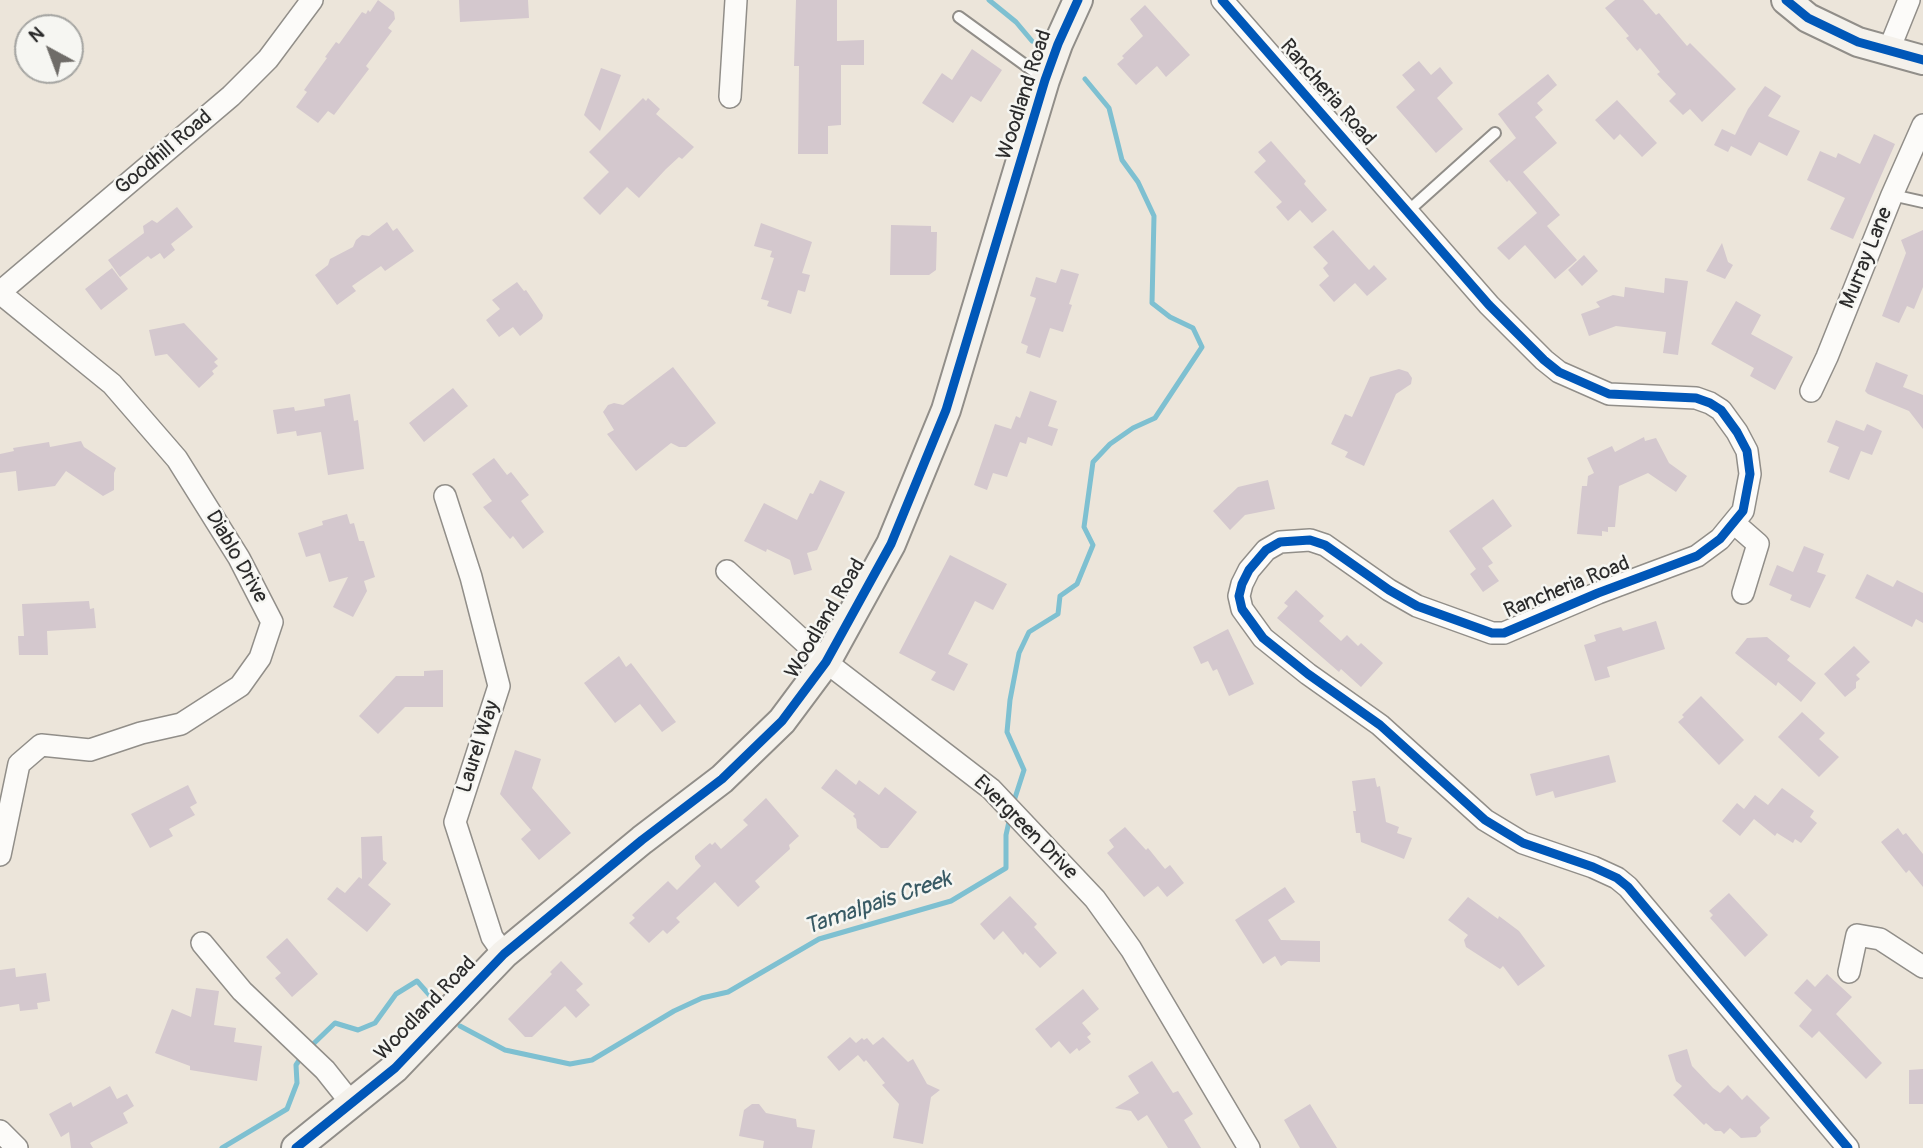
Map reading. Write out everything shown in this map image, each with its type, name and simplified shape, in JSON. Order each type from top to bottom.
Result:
[{"type":"street","name":"Goodhill Road","points":[[0,292],[231,96],[268,59],[312,0]]},
{"type":"street","points":[[730,97],[736,0]]},
{"type":"street","name":"Woodland Road","points":[[296,1148],[395,1068],[504,954],[642,839],[722,779],[782,721],[826,663],[891,544],[946,410],[1045,80],[1078,0]]},
{"type":"street","name":"Rancheria Road","points":[[1222,0],[1489,305],[1544,360],[1559,372],[1609,394],[1696,398],[1710,403],[1730,420],[1747,451],[1750,474],[1743,511],[1720,539],[1697,556],[1598,593],[1504,633],[1492,633],[1417,606],[1388,590],[1325,545],[1310,540],[1280,542],[1266,550],[1242,584],[1239,596],[1242,609],[1263,638],[1380,726],[1485,820],[1524,843],[1605,872],[1628,887],[1848,1148]]},
{"type":"street","points":[[1786,0],[1808,18],[1858,42],[1923,60]]},
{"type":"street","points":[[1888,52],[1909,0]]},
{"type":"street","name":"Murray Lane","points":[[1811,391],[1923,125]]},
{"type":"street","name":"Diablo Drive","points":[[0,292],[112,384],[177,459],[239,558],[272,622],[260,658],[240,686],[181,724],[141,733],[90,750],[41,744],[19,764],[0,855]]},
{"type":"street","name":"Laurel Way","points":[[445,496],[471,577],[499,686],[455,822],[492,937],[504,954]]},
{"type":"street","points":[[1734,523],[1758,544],[1743,593]]},
{"type":"street","name":"Evergreen Drive","points":[[727,571],[826,663],[992,789],[1095,899],[1131,948],[1250,1148]]},
{"type":"street","points":[[1849,972],[1857,935],[1880,939],[1923,967]]},
{"type":"street","points":[[202,943],[242,991],[326,1070],[352,1104]]},
{"type":"street","points":[[0,1131],[16,1148]]},
{"type":"lane","points":[[958,18],[1045,80]]},
{"type":"lane","points":[[1407,212],[1495,133]]},
{"type":"lane","points":[[1892,195],[1923,202]]},
{"type":"building","points":[[378,0],[394,12],[395,19],[388,28],[392,31],[366,66],[369,69],[334,115],[328,111],[318,123],[296,107],[307,92],[304,90],[336,42],[339,44],[362,12],[370,12]]},
{"type":"building","points":[[459,0],[528,0],[529,18],[460,22]]},
{"type":"building","points":[[796,0],[837,0],[837,41],[864,40],[864,65],[841,65],[841,125],[828,126],[828,154],[798,154],[799,66],[794,66]]},
{"type":"building","points":[[1615,0],[1643,0],[1656,15],[1659,13],[1687,46],[1690,43],[1736,89],[1702,122],[1690,109],[1683,115],[1669,101],[1676,94],[1657,74],[1660,72],[1640,48],[1637,51],[1626,38],[1629,36],[1605,8]]},
{"type":"building","points":[[1145,5],[1190,55],[1166,77],[1157,66],[1136,85],[1117,64],[1143,36],[1130,19]]},
{"type":"building","points":[[972,49],[1002,70],[981,102],[971,96],[953,123],[922,103],[942,73],[952,80]]},
{"type":"building","points":[[1419,61],[1431,75],[1440,67],[1453,83],[1437,98],[1463,129],[1436,153],[1396,107],[1415,90],[1402,75]]},
{"type":"building","points":[[601,68],[621,75],[600,131],[584,115]]},
{"type":"building","points":[[1548,74],[1557,85],[1537,103],[1543,110],[1535,117],[1557,143],[1523,172],[1560,215],[1547,226],[1577,260],[1555,279],[1525,245],[1509,260],[1497,248],[1537,213],[1489,161],[1516,138],[1498,114]]},
{"type":"building","points":[[1765,86],[1781,96],[1768,116],[1800,131],[1787,156],[1759,142],[1751,156],[1731,146],[1728,152],[1714,145],[1722,129],[1735,135],[1748,109]]},
{"type":"building","points":[[643,98],[646,101],[648,98],[660,109],[656,114],[694,147],[666,169],[639,198],[627,187],[600,215],[583,198],[609,172],[589,152]]},
{"type":"building","points":[[1617,100],[1657,143],[1642,157],[1620,134],[1614,140],[1595,120]]},
{"type":"building","points":[[1874,134],[1895,144],[1853,239],[1830,229],[1845,198],[1807,180],[1820,151],[1836,158],[1838,153],[1860,164]]},
{"type":"building","points":[[1271,141],[1327,210],[1312,223],[1300,210],[1288,221],[1276,207],[1282,202],[1254,172],[1266,161],[1258,152]]},
{"type":"building","points":[[177,207],[193,227],[171,244],[175,250],[164,259],[160,253],[151,259],[148,256],[120,277],[108,260],[144,233],[143,226],[152,220],[157,223]]},
{"type":"building","points":[[387,222],[393,231],[397,228],[414,251],[385,271],[381,266],[352,286],[356,291],[337,305],[315,275],[328,265],[330,259],[353,247],[362,235],[369,236]]},
{"type":"building","points":[[761,223],[812,242],[802,273],[810,275],[805,292],[798,290],[791,314],[767,306],[769,301],[761,299],[774,258],[770,257],[772,251],[754,246]]},
{"type":"building","points":[[891,225],[931,226],[931,232],[937,232],[936,270],[929,275],[890,275]]},
{"type":"building","points":[[1333,230],[1369,270],[1374,265],[1387,279],[1367,296],[1355,283],[1334,302],[1319,285],[1329,276],[1323,268],[1328,263],[1313,247]]},
{"type":"building","points":[[1923,230],[1923,287],[1914,309],[1907,306],[1899,323],[1882,316],[1906,253],[1901,240]]},
{"type":"building","points":[[1722,243],[1728,262],[1733,265],[1725,279],[1706,271]]},
{"type":"building","points":[[1584,255],[1598,271],[1582,286],[1568,270]]},
{"type":"building","points":[[112,268],[128,289],[101,310],[85,289]]},
{"type":"building","points":[[1061,269],[1079,274],[1069,304],[1072,305],[1063,332],[1050,328],[1040,358],[1026,353],[1028,346],[1021,343],[1036,298],[1030,296],[1036,277],[1056,283]]},
{"type":"building","points":[[1665,278],[1688,281],[1678,355],[1663,353],[1666,332],[1616,326],[1589,336],[1581,314],[1600,307],[1596,302],[1613,295],[1624,297],[1625,287],[1664,293]]},
{"type":"building","points":[[517,282],[526,290],[543,315],[542,319],[520,336],[513,327],[499,337],[486,320],[500,309],[492,300]]},
{"type":"building","points":[[1736,301],[1761,315],[1751,334],[1793,357],[1775,390],[1750,376],[1754,368],[1711,344]]},
{"type":"building","points":[[184,323],[218,359],[214,362],[218,366],[212,371],[214,374],[199,388],[167,354],[155,356],[149,330]]},
{"type":"building","points":[[1876,362],[1908,375],[1903,387],[1923,395],[1923,429],[1909,411],[1865,391]]},
{"type":"building","points":[[673,367],[716,423],[686,447],[671,443],[636,471],[607,434],[614,430],[603,412],[608,405],[623,405]]},
{"type":"building","points":[[1399,369],[1408,372],[1412,378],[1411,384],[1396,394],[1364,466],[1345,457],[1348,452],[1331,444],[1345,414],[1352,417],[1370,377]]},
{"type":"building","points":[[453,388],[468,406],[424,442],[409,423]]},
{"type":"building","points":[[1030,391],[1057,401],[1048,426],[1058,429],[1052,446],[1028,437],[1026,444],[1020,442],[1007,477],[993,473],[987,490],[974,485],[995,424],[1011,429],[1016,416],[1020,418]]},
{"type":"building","points":[[350,394],[354,421],[358,420],[364,469],[328,475],[321,432],[297,436],[296,431],[277,434],[273,410],[294,407],[295,411],[325,406],[324,399]]},
{"type":"building","points":[[1836,420],[1864,431],[1867,424],[1882,431],[1872,455],[1861,451],[1849,480],[1829,472],[1839,447],[1827,442]]},
{"type":"building","points":[[1644,437],[1645,441],[1656,438],[1669,463],[1687,476],[1676,492],[1648,473],[1619,486],[1615,527],[1608,527],[1608,532],[1602,531],[1602,536],[1577,534],[1582,486],[1587,486],[1588,476],[1594,473],[1587,458],[1612,446],[1615,452]]},
{"type":"building","points":[[81,441],[84,447],[116,468],[114,490],[103,496],[66,471],[55,486],[18,491],[16,471],[0,473],[0,454],[14,451],[13,448],[49,442],[50,447]]},
{"type":"building","points":[[494,458],[507,475],[511,472],[529,495],[521,501],[544,532],[523,549],[513,536],[510,539],[483,507],[492,501],[472,474]]},
{"type":"building","points":[[820,480],[845,492],[817,550],[807,553],[812,570],[794,575],[790,560],[744,541],[764,503],[797,520],[810,493],[813,494]]},
{"type":"building","points":[[1268,480],[1275,509],[1245,515],[1230,530],[1213,511],[1238,487]]},
{"type":"building","points":[[1493,499],[1512,526],[1482,548],[1493,563],[1488,566],[1499,581],[1483,592],[1470,574],[1476,569],[1449,531]]},
{"type":"building","points":[[347,514],[350,524],[354,523],[359,541],[364,541],[375,577],[364,581],[367,591],[353,617],[333,607],[348,577],[329,582],[320,553],[306,557],[298,533],[323,525],[322,521]]},
{"type":"building","points":[[1804,546],[1824,554],[1817,572],[1826,575],[1810,608],[1790,600],[1792,595],[1769,585],[1777,565],[1793,572]]},
{"type":"building","points":[[950,555],[1007,584],[993,610],[975,601],[948,654],[968,664],[954,691],[931,680],[936,672],[899,653]]},
{"type":"building","points":[[1867,574],[1893,587],[1897,580],[1923,593],[1923,623],[1916,619],[1912,627],[1855,598]]},
{"type":"building","points":[[1296,590],[1324,616],[1319,621],[1341,641],[1347,635],[1358,646],[1361,643],[1383,663],[1361,687],[1341,669],[1339,672],[1277,618],[1288,606],[1284,603]]},
{"type":"building","points":[[89,601],[90,609],[94,608],[96,628],[47,631],[48,655],[19,655],[18,636],[24,636],[22,604]]},
{"type":"building","points":[[1656,621],[1665,649],[1607,667],[1610,677],[1595,681],[1584,645],[1596,641],[1594,635],[1621,627],[1623,631]]},
{"type":"building","points":[[1228,629],[1254,684],[1229,696],[1217,669],[1213,671],[1208,661],[1201,664],[1193,647]]},
{"type":"building","points":[[1767,637],[1790,656],[1787,660],[1816,683],[1801,702],[1778,682],[1776,686],[1735,653],[1747,638]]},
{"type":"building","points":[[1854,646],[1870,662],[1856,675],[1860,679],[1856,682],[1856,688],[1845,697],[1824,674]]},
{"type":"building","points":[[619,656],[626,667],[631,663],[676,722],[662,732],[640,704],[615,723],[584,683]]},
{"type":"building","points":[[443,670],[443,707],[405,707],[378,734],[359,716],[396,676],[424,676],[424,671]]},
{"type":"building","points":[[1701,696],[1744,740],[1719,765],[1678,722]]},
{"type":"building","points":[[1802,712],[1825,733],[1819,739],[1839,757],[1819,777],[1778,737]]},
{"type":"building","points":[[515,750],[541,759],[532,788],[571,833],[539,860],[521,839],[531,830],[500,794]]},
{"type":"building","points":[[1609,755],[1616,782],[1555,798],[1553,791],[1536,796],[1530,774]]},
{"type":"building","points":[[836,769],[856,785],[859,780],[879,795],[885,787],[917,812],[888,848],[881,848],[857,828],[853,816],[855,814],[821,788]]},
{"type":"building","points":[[1375,778],[1377,787],[1380,786],[1386,822],[1399,827],[1397,833],[1412,838],[1404,859],[1361,842],[1360,833],[1356,833],[1352,781]]},
{"type":"building","points":[[188,785],[197,803],[190,807],[195,815],[169,829],[173,836],[150,848],[131,814]]},
{"type":"building","points":[[1782,788],[1814,811],[1810,817],[1817,823],[1801,843],[1795,839],[1793,843],[1777,833],[1775,836],[1754,819],[1740,836],[1722,821],[1737,803],[1744,809],[1755,795],[1768,805]]},
{"type":"building","points":[[766,798],[799,836],[789,845],[790,849],[755,881],[760,887],[738,907],[715,882],[676,918],[680,922],[667,934],[663,930],[649,943],[629,923],[635,918],[632,915],[668,881],[677,890],[701,866],[695,856],[710,843],[712,845],[715,842],[721,849],[748,825],[743,820]]},
{"type":"building","points":[[1125,827],[1146,850],[1148,848],[1165,869],[1170,865],[1184,883],[1167,897],[1158,886],[1144,897],[1107,853],[1114,847],[1109,840]]},
{"type":"building","points":[[1898,828],[1903,835],[1906,833],[1923,854],[1923,887],[1909,870],[1906,873],[1881,842]]},
{"type":"building","points":[[382,836],[383,860],[387,863],[368,885],[391,904],[367,932],[327,899],[337,887],[345,893],[359,877],[362,879],[361,837]]},
{"type":"building","points":[[1285,887],[1295,902],[1268,920],[1281,940],[1320,941],[1320,962],[1288,961],[1281,966],[1275,956],[1263,964],[1235,920]]},
{"type":"building","points":[[1729,893],[1768,935],[1745,957],[1710,918],[1713,915],[1709,911]]},
{"type":"building","points":[[1010,896],[1037,924],[1034,927],[1057,953],[1040,968],[1025,952],[1023,955],[1003,931],[994,940],[980,924]]},
{"type":"building","points":[[1468,897],[1519,931],[1545,966],[1518,986],[1503,966],[1500,969],[1466,947],[1464,940],[1468,935],[1448,920]]},
{"type":"building","points":[[287,938],[318,974],[292,997],[275,978],[281,973],[266,957]]},
{"type":"building","points":[[561,961],[583,984],[576,990],[590,1005],[576,1018],[565,1006],[532,1037],[525,1037],[508,1019],[552,974],[550,972]]},
{"type":"building","points":[[15,968],[16,977],[46,973],[50,1001],[37,1003],[38,1009],[20,1011],[19,1004],[0,1007],[0,970]]},
{"type":"building","points":[[1827,974],[1852,997],[1836,1014],[1882,1063],[1866,1079],[1819,1031],[1812,1038],[1799,1026],[1812,1010],[1794,993],[1807,979],[1815,987]]},
{"type":"building","points":[[196,988],[219,991],[214,1025],[236,1028],[234,1042],[262,1046],[257,1081],[190,1070],[190,1066],[155,1053],[172,1009],[191,1017]]},
{"type":"building","points":[[1083,989],[1099,1009],[1082,1023],[1091,1034],[1087,1037],[1091,1042],[1070,1054],[1059,1041],[1051,1048],[1035,1029]]},
{"type":"building","points":[[850,1037],[856,1043],[867,1038],[873,1045],[883,1037],[908,1062],[913,1059],[927,1084],[940,1090],[931,1097],[923,1144],[893,1138],[899,1104],[882,1085],[885,1083],[866,1060],[864,1062],[858,1055],[839,1071],[827,1057]]},
{"type":"building","points":[[1687,1049],[1692,1066],[1713,1088],[1720,1093],[1728,1085],[1742,1100],[1747,1095],[1770,1118],[1760,1127],[1761,1132],[1756,1137],[1741,1138],[1730,1128],[1724,1134],[1715,1131],[1706,1123],[1704,1125],[1673,1095],[1682,1086],[1676,1081],[1668,1055]]},
{"type":"building","points":[[1152,1061],[1173,1093],[1178,1091],[1193,1114],[1184,1120],[1201,1148],[1168,1148],[1147,1115],[1138,1121],[1131,1111],[1115,1108],[1139,1093],[1128,1076]]},
{"type":"building","points":[[1923,1069],[1923,1104],[1909,1104],[1909,1070]]},
{"type":"building","points":[[110,1086],[117,1099],[127,1094],[134,1106],[123,1113],[128,1123],[90,1143],[93,1148],[71,1148],[69,1132],[61,1137],[49,1114],[71,1102],[73,1107]]},
{"type":"building","points":[[752,1104],[759,1104],[766,1113],[796,1119],[797,1127],[815,1130],[812,1148],[763,1148],[764,1141],[739,1136],[744,1110]]},
{"type":"building","points":[[1310,1104],[1337,1148],[1300,1148],[1284,1120]]},
{"type":"waterway","name":"Tamalpais Creek","points":[[989,0],[1016,22],[1032,41]]},
{"type":"waterway","name":"Tamalpais Creek","points":[[1013,804],[1024,770],[1007,732],[1019,653],[1029,632],[1058,614],[1060,596],[1077,584],[1093,545],[1084,527],[1093,462],[1110,444],[1133,428],[1155,418],[1202,347],[1193,328],[1170,317],[1152,303],[1154,216],[1138,182],[1122,160],[1109,108],[1085,79]]},
{"type":"waterway","name":"Tamalpais Creek","points":[[460,1026],[505,1050],[570,1064],[592,1060],[674,1011],[702,998],[728,992],[819,939],[951,901],[1006,868],[1006,835],[1010,817]]},
{"type":"waterway","name":"Tamalpais Creek","points":[[308,1049],[335,1023],[358,1030],[375,1023],[396,994],[417,981],[433,999]]},
{"type":"waterway","name":"Tamalpais Creek","points":[[222,1148],[287,1109],[297,1083],[296,1065],[302,1056]]},
{"type":"cycle path","points":[[296,1148],[395,1068],[504,954],[642,840],[722,779],[782,721],[826,662],[891,544],[946,410],[1045,80],[1078,0]]},
{"type":"cycle path","points":[[1222,0],[1489,305],[1544,360],[1559,372],[1609,394],[1696,398],[1710,403],[1721,410],[1737,432],[1747,451],[1750,474],[1743,511],[1720,539],[1697,556],[1598,593],[1504,633],[1492,633],[1417,606],[1389,590],[1325,545],[1310,540],[1280,542],[1266,550],[1249,570],[1242,584],[1239,596],[1242,609],[1263,638],[1380,725],[1485,820],[1523,843],[1593,867],[1617,878],[1628,887],[1848,1148]]},
{"type":"cycle path","points":[[1786,0],[1808,18],[1858,42],[1923,60]]}]
